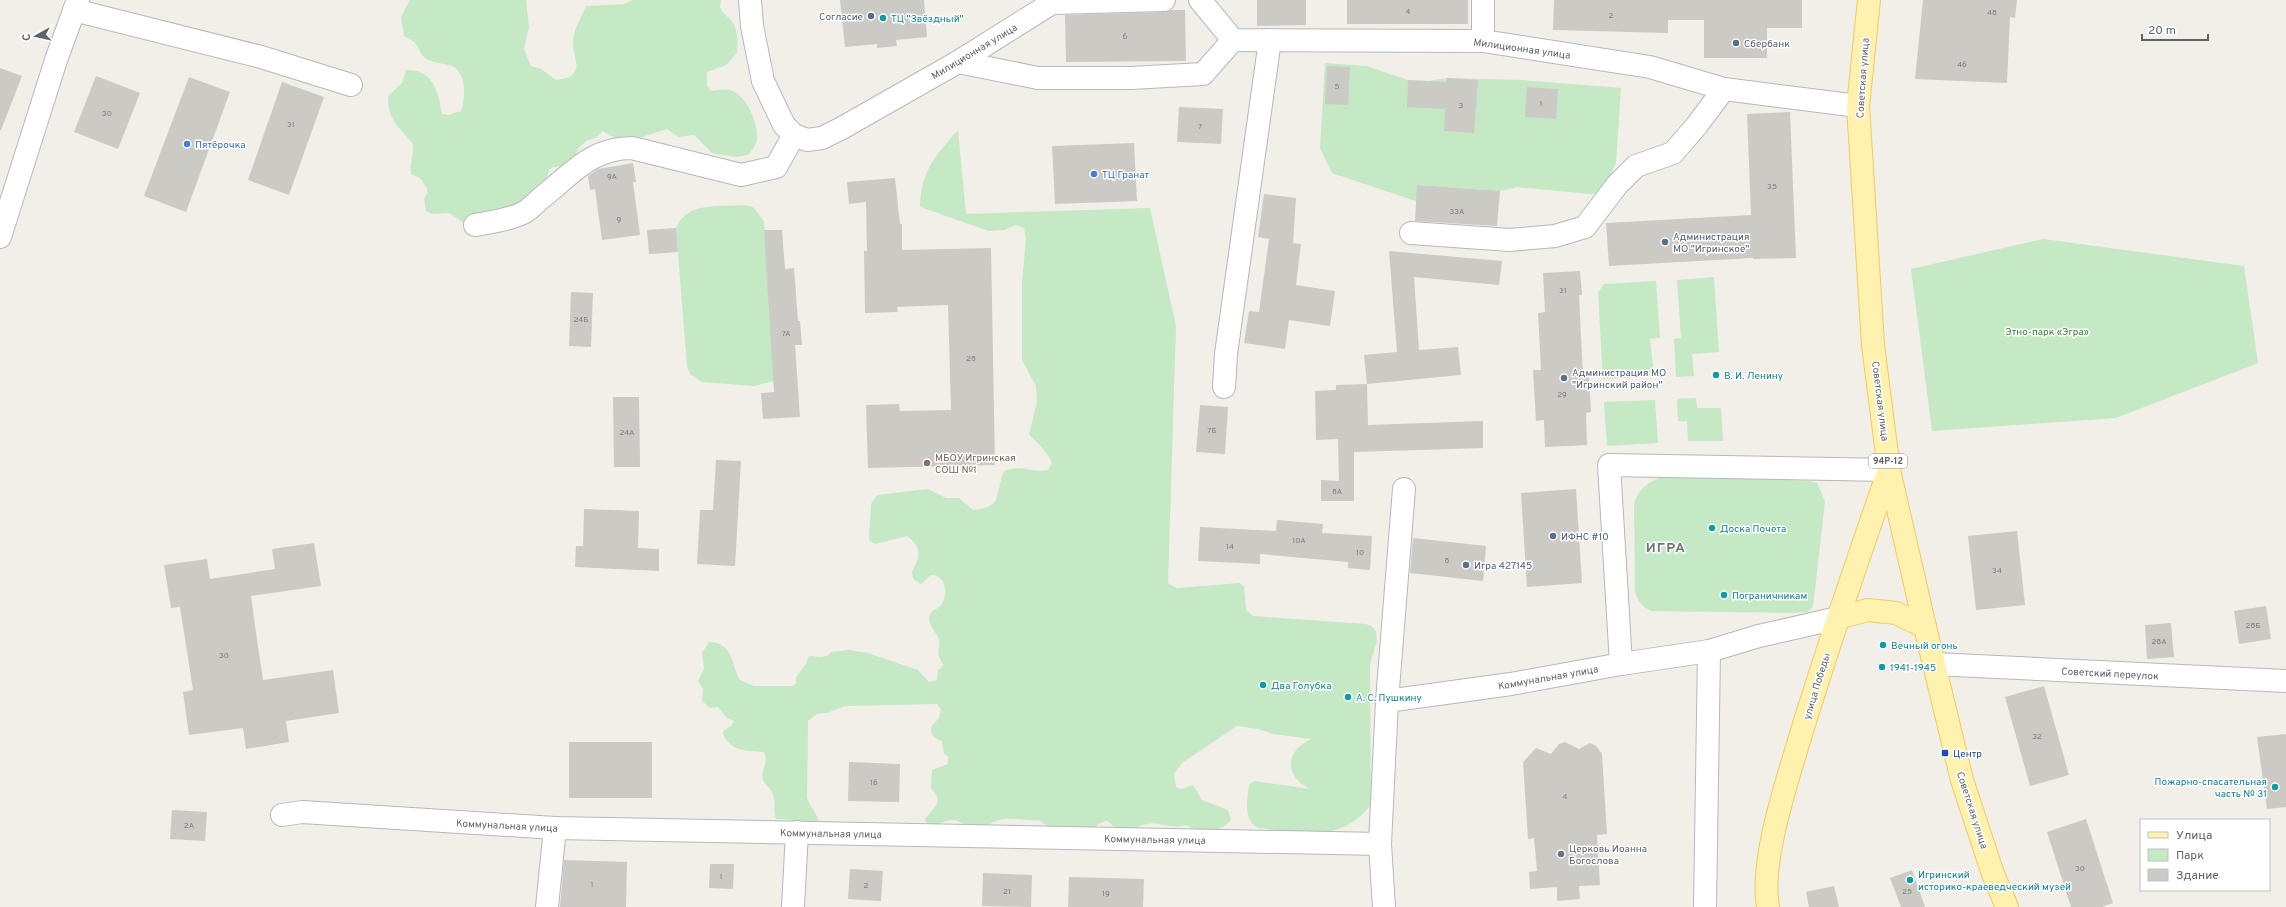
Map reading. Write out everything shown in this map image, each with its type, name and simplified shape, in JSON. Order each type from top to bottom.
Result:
[{"type":"main road","name":"Советская улица","points":[[1869,0],[1858,106],[1874,345],[1889,470],[1924,627],[1962,780],[1993,874],[2007,907]]},
{"type":"main road","name":"улица Победы","points":[[1768,907],[1766,894],[1774,829],[1794,755],[1838,618],[1889,470]]},
{"type":"main road","points":[[1838,618],[1868,610],[1896,613],[1924,627]]},
{"type":"street","points":[[475,225],[524,213],[573,173],[585,160],[600,152],[618,148],[632,148],[741,175],[776,167],[794,135],[784,125],[763,81],[752,26],[750,0]]},
{"type":"street","name":"Милиционная улица","points":[[794,135],[807,140],[822,138],[958,62],[1052,3],[1164,0]]},
{"type":"street","points":[[958,62],[1038,78],[1131,78],[1203,74],[1233,40],[1200,0]]},
{"type":"street","points":[[1483,0],[1483,41]]},
{"type":"street","points":[[0,237],[56,60],[76,5],[260,57],[351,85]]},
{"type":"street","name":"Милиционная улица","points":[[1233,40],[1483,41],[1650,67],[1724,89],[1858,106]]},
{"type":"street","points":[[1224,387],[1226,354],[1270,40]]},
{"type":"street","points":[[1411,234],[1510,240],[1555,236],[1585,227],[1617,185],[1636,166],[1673,153],[1724,89]]},
{"type":"street","points":[[1621,664],[1608,466],[1889,470]]},
{"type":"street","points":[[1384,907],[1380,844],[1387,701],[1404,489]]},
{"type":"street","name":"Коммунальная улица","points":[[1387,701],[1511,684],[1621,664],[1709,652],[1759,636],[1838,618]]},
{"type":"street","points":[[1705,907],[1709,652]]},
{"type":"street","name":"Советский переулок","points":[[1934,664],[2286,681]]},
{"type":"street","name":"Коммунальная улица","points":[[282,815],[302,812],[554,828],[1380,844]]},
{"type":"street","points":[[547,907],[554,828]]},
{"type":"street","points":[[793,907],[797,832]]},
{"type":"green space","points":[[410,0],[526,0],[529,27],[524,49],[531,66],[541,69],[556,80],[572,75],[576,70],[573,40],[575,30],[586,6],[625,4],[633,0],[721,0],[720,7],[735,26],[737,53],[726,65],[707,72],[707,86],[711,91],[728,89],[742,98],[750,110],[756,125],[756,144],[748,155],[736,157],[712,153],[694,135],[678,137],[667,129],[639,138],[618,140],[603,131],[595,138],[586,141],[578,149],[574,161],[565,166],[553,167],[549,170],[544,189],[487,220],[464,223],[449,213],[432,214],[426,211],[424,198],[427,194],[427,188],[420,178],[411,174],[413,144],[392,118],[388,105],[388,96],[402,83],[406,70],[422,73],[433,83],[442,114],[448,115],[461,111],[464,98],[464,84],[459,72],[455,68],[428,60],[422,55],[418,46],[414,42],[404,36],[401,17]]},
{"type":"green space","points":[[1325,63],[1366,66],[1408,80],[1427,81],[1447,78],[1521,80],[1621,88],[1616,163],[1601,195],[1517,187],[1500,191],[1418,185],[1416,201],[1332,173],[1320,148]]},
{"type":"green space","points":[[958,130],[966,214],[1150,208],[1176,326],[1168,583],[1176,588],[1240,583],[1244,586],[1246,610],[1253,616],[1366,624],[1373,627],[1376,632],[1377,641],[1370,664],[1371,805],[1359,817],[1346,826],[1319,833],[1305,833],[1258,828],[1253,824],[1248,815],[1247,803],[1249,785],[1254,781],[1310,789],[1302,784],[1296,777],[1292,771],[1291,764],[1292,757],[1296,750],[1302,744],[1311,739],[1273,734],[1258,729],[1237,726],[1182,763],[1174,774],[1176,787],[1182,789],[1193,785],[1202,800],[1228,810],[1231,820],[1216,830],[1203,831],[1186,825],[1174,827],[1152,823],[1122,831],[1118,830],[1106,821],[1098,824],[1094,829],[1052,830],[1039,820],[1014,819],[999,820],[978,828],[967,827],[954,820],[934,825],[927,825],[925,819],[938,801],[931,788],[932,770],[948,764],[948,756],[944,754],[942,741],[932,735],[931,727],[939,718],[941,709],[937,704],[845,706],[827,713],[817,714],[808,721],[807,798],[818,818],[818,824],[796,827],[792,820],[776,819],[773,794],[765,783],[762,775],[766,762],[764,752],[735,748],[731,745],[723,734],[724,730],[731,726],[734,721],[727,718],[718,707],[710,708],[702,701],[703,689],[698,681],[704,669],[702,653],[709,642],[723,646],[728,650],[740,680],[754,686],[792,686],[796,684],[796,677],[806,664],[808,657],[827,656],[831,652],[849,650],[868,653],[918,670],[929,682],[937,680],[938,670],[942,668],[943,664],[938,652],[939,640],[930,625],[929,618],[932,611],[938,608],[945,597],[944,585],[942,580],[937,576],[931,575],[921,584],[913,579],[912,571],[917,561],[918,548],[907,536],[875,544],[869,540],[871,504],[877,495],[928,489],[946,498],[959,498],[973,510],[983,508],[990,506],[997,498],[1004,471],[1016,468],[1042,471],[1048,470],[1052,463],[1045,451],[1029,434],[1037,402],[1036,386],[1022,360],[1022,283],[1026,239],[1024,228],[1016,225],[1004,230],[989,231],[920,207],[923,183],[926,174],[936,156]]},
{"type":"green space","points":[[745,205],[753,207],[764,221],[774,381],[754,386],[702,382],[690,374],[687,366],[676,228],[681,219],[696,209],[716,206]]},
{"type":"green space","name":"Этно-парк «Эгра»","points":[[2043,239],[2244,266],[2258,363],[2116,418],[1932,431],[1911,269]]},
{"type":"green space","points":[[1714,277],[1719,352],[1692,354],[1694,376],[1676,377],[1674,339],[1681,338],[1677,280]]},
{"type":"green space","points":[[1656,281],[1660,338],[1650,339],[1654,376],[1603,379],[1598,293],[1604,284]]},
{"type":"green space","points":[[1696,398],[1697,408],[1721,408],[1723,441],[1688,441],[1687,421],[1678,421],[1677,399]]},
{"type":"green space","points":[[1655,400],[1658,443],[1607,446],[1604,402]]},
{"type":"green space","points":[[1668,474],[1809,481],[1817,483],[1825,501],[1813,607],[1807,612],[1790,613],[1651,611],[1642,605],[1635,591],[1634,504],[1639,493],[1647,485]]},
{"type":"building","name":"ТЦ \"Звёздный\"","points":[[840,0],[924,0],[927,37],[896,40],[897,46],[877,48],[877,44],[845,47]]},
{"type":"building","points":[[1257,0],[1306,0],[1306,25],[1257,26]]},
{"type":"building","points":[[1347,0],[1468,0],[1468,24],[1347,24]]},
{"type":"building","points":[[1554,0],[1802,0],[1802,28],[1767,28],[1767,58],[1704,58],[1704,20],[1668,20],[1668,33],[1553,30]]},
{"type":"building","points":[[1923,0],[2017,0],[2015,18],[2010,17],[2007,83],[1915,79]]},
{"type":"building","points":[[1171,10],[1185,10],[1186,61],[1066,62],[1065,15],[1164,12]]},
{"type":"building","points":[[1327,66],[1350,67],[1348,105],[1325,104]]},
{"type":"building","points":[[0,68],[22,76],[1,130],[0,130]]},
{"type":"building","points":[[96,76],[140,93],[118,149],[74,132]]},
{"type":"building","name":"Пятёрочка","points":[[189,77],[230,92],[186,212],[144,196]]},
{"type":"building","points":[[1447,78],[1478,80],[1474,133],[1444,131],[1445,109],[1407,107],[1408,80],[1447,82]]},
{"type":"building","points":[[282,82],[324,97],[289,195],[248,180]]},
{"type":"building","points":[[1527,87],[1558,89],[1556,119],[1525,117]]},
{"type":"building","points":[[1179,107],[1223,109],[1221,144],[1177,142]]},
{"type":"building","points":[[1790,112],[1796,258],[1753,258],[1609,266],[1606,223],[1751,215],[1747,114]]},
{"type":"building","name":"ТЦ Гранат","points":[[1134,143],[1137,201],[1055,204],[1052,146]]},
{"type":"building","points":[[633,163],[636,182],[633,182],[640,235],[602,240],[595,189],[590,190],[588,176],[598,169]]},
{"type":"building","points":[[895,178],[900,224],[902,224],[902,250],[991,248],[995,465],[868,468],[866,405],[899,404],[900,411],[951,410],[948,305],[897,307],[898,312],[865,313],[864,251],[867,251],[866,202],[849,204],[847,182]]},
{"type":"building","points":[[1417,185],[1500,191],[1497,226],[1415,221]]},
{"type":"building","points":[[1264,194],[1296,198],[1293,243],[1301,244],[1296,285],[1335,291],[1330,326],[1289,320],[1285,349],[1244,343],[1249,311],[1259,312],[1269,239],[1258,237]]},
{"type":"building","points":[[676,228],[678,252],[649,254],[647,230]]},
{"type":"building","points":[[764,230],[782,230],[785,269],[794,268],[798,321],[800,321],[802,345],[795,345],[800,417],[763,419],[761,393],[774,392]]},
{"type":"building","points":[[1389,251],[1502,261],[1499,285],[1414,277],[1419,350],[1458,347],[1461,375],[1367,384],[1364,355],[1397,352]]},
{"type":"building","points":[[1580,271],[1582,295],[1579,295],[1583,376],[1589,376],[1591,412],[1586,413],[1587,445],[1545,447],[1544,420],[1536,421],[1533,370],[1541,370],[1538,313],[1545,312],[1543,273]]},
{"type":"building","points":[[571,292],[593,293],[591,347],[569,346]]},
{"type":"building","points":[[1367,384],[1368,425],[1483,421],[1483,448],[1354,452],[1354,501],[1321,501],[1321,480],[1339,481],[1338,439],[1316,440],[1315,391],[1336,390],[1336,385]]},
{"type":"building","points":[[613,397],[639,397],[640,467],[614,467]]},
{"type":"building","points":[[1200,405],[1228,407],[1225,454],[1196,452]]},
{"type":"building","points":[[716,460],[741,461],[735,566],[697,564],[700,510],[713,510]]},
{"type":"building","points":[[1576,489],[1582,583],[1527,587],[1521,493]]},
{"type":"building","points":[[584,509],[639,511],[638,548],[659,549],[659,571],[575,567],[576,546],[583,546]]},
{"type":"building","points":[[1277,520],[1323,524],[1322,533],[1372,536],[1370,570],[1348,568],[1348,562],[1260,554],[1260,564],[1198,561],[1200,527],[1276,531]]},
{"type":"building","points":[[2017,531],[2025,605],[1976,610],[1968,536]]},
{"type":"building","points":[[1413,538],[1486,546],[1483,581],[1410,573]]},
{"type":"building","points":[[314,543],[321,586],[251,596],[256,633],[263,680],[333,670],[339,713],[286,721],[289,742],[246,749],[243,728],[189,735],[183,692],[193,690],[180,607],[171,608],[164,565],[207,559],[210,579],[275,569],[272,549]]},
{"type":"building","points":[[2266,606],[2271,639],[2239,644],[2234,611]]},
{"type":"building","points":[[2171,623],[2174,657],[2147,659],[2145,625]]},
{"type":"building","points":[[2044,686],[2069,775],[2030,786],[2005,697]]},
{"type":"building","name":"Пожарно-спасательная часть № 31","points":[[2286,734],[2286,807],[2267,809],[2257,737]]},
{"type":"building","points":[[569,742],[652,742],[652,798],[569,798]]},
{"type":"building","points":[[1565,742],[1579,749],[1590,743],[1596,746],[1602,754],[1607,834],[1597,835],[1600,885],[1579,886],[1580,899],[1557,901],[1557,887],[1530,889],[1529,872],[1537,871],[1534,838],[1528,839],[1523,762],[1536,748],[1551,754],[1559,744]]},
{"type":"building","points":[[849,762],[900,764],[899,802],[848,801]]},
{"type":"building","points":[[172,810],[207,812],[205,841],[170,839]]},
{"type":"building","points":[[2086,819],[2113,903],[2102,907],[2071,907],[2047,832]]},
{"type":"building","points":[[564,860],[627,862],[626,907],[560,907]]},
{"type":"building","points":[[710,864],[734,864],[733,889],[709,888]]},
{"type":"building","points":[[850,869],[883,871],[881,901],[848,899]]},
{"type":"building","points":[[1912,870],[1925,907],[1901,907],[1890,878]]},
{"type":"building","points":[[983,873],[1032,875],[1031,907],[982,906]]},
{"type":"building","points":[[1069,877],[1144,879],[1143,907],[1068,907]]},
{"type":"building","points":[[1834,886],[1839,907],[1809,907],[1806,892]]},
{"type":"place","name":"Согласие","points":[[871,16]]},
{"type":"place","name":"ТЦ \"Звёздный\"","points":[[883,18]]},
{"type":"place","name":"Сбербанк","points":[[1736,43]]},
{"type":"place","name":"Пятёрочка","points":[[187,144]]},
{"type":"place","name":"ТЦ Гранат","points":[[1094,174]]},
{"type":"place","name":"Администрация МО \"Игринское\"","points":[[1665,242]]},
{"type":"place","name":"В. И. Ленину","points":[[1716,375]]},
{"type":"place","name":"Администрация МО \"Игринский район\"","points":[[1564,378]]},
{"type":"place","name":"МБОУ Игринская СОШ №1","points":[[927,463]]},
{"type":"place","name":"Доска Почета","points":[[1712,528]]},
{"type":"place","name":"ИФНС #10","points":[[1553,536]]},
{"type":"place","name":"Игра 427145","points":[[1466,565]]},
{"type":"place","name":"Пограничникам","points":[[1724,595]]},
{"type":"place","name":"Вечный огонь","points":[[1883,645]]},
{"type":"place","name":"1941-1945","points":[[1882,667]]},
{"type":"place","name":"Два Голубка","points":[[1263,685]]},
{"type":"place","name":"А. С. Пушкину","points":[[1348,697]]},
{"type":"place","name":"Центр","points":[[1945,753]]},
{"type":"place","name":"Пожарно-спасательная часть № 31","points":[[2275,787]]},
{"type":"place","name":"Церковь Иоанна Богослова","points":[[1561,854]]},
{"type":"place","name":"Игринский историко-краеведческий музей","points":[[1910,880]]},
{"type":"district","name":"ИГРА","points":[[1666,547]]}]
